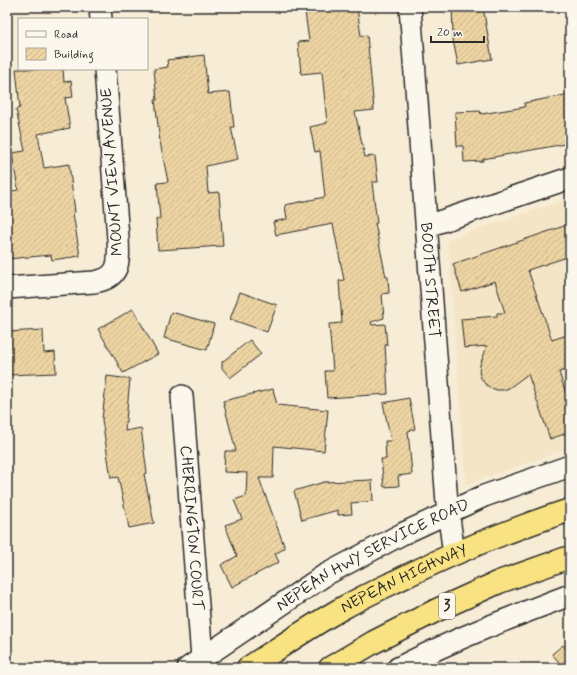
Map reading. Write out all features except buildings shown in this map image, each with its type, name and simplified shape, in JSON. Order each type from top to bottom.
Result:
[{"type":"highway","name":"NEPEAN HIGHWAY","points":[[248,668],[342,609],[413,572],[505,533],[570,510]]},
{"type":"highway","name":"3","points":[[330,668],[374,642],[437,610],[499,582],[570,557]]},
{"type":"street","points":[[100,7],[101,18]]},
{"type":"street","name":"BOOTH STREET","points":[[410,7],[448,513],[454,554]]},
{"type":"street","name":"MOUNT VIEW AVENUE","points":[[7,288],[102,281],[116,269],[119,254],[105,70]]},
{"type":"street","points":[[427,226],[570,178]]},
{"type":"street","name":"CHERRINGTON COURT","points":[[182,396],[195,663]]},
{"type":"street","name":"NEPEAN HWY SERVICE ROAD","points":[[195,663],[325,575],[402,534],[484,496],[570,466]]},
{"type":"street","points":[[398,668],[435,649],[570,595]]},
{"type":"shaded area","points":[[570,198],[570,448],[466,484],[448,240]]}]
